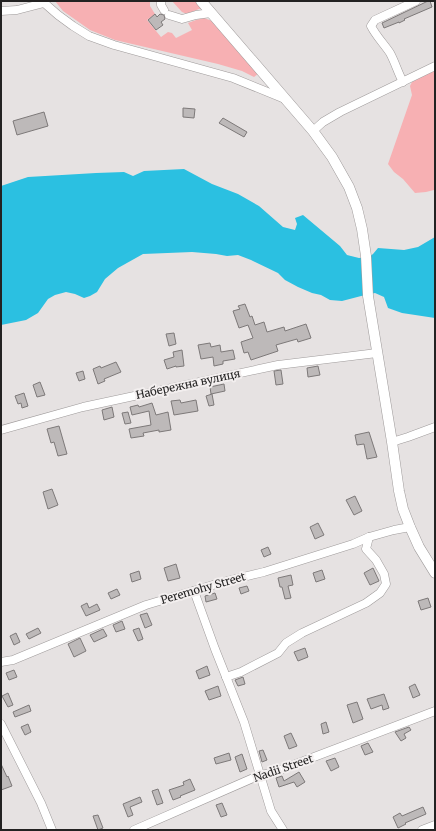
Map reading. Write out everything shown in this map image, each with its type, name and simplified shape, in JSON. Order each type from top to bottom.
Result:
[{"type":"main road","points":[[201,1],[313,131],[332,157],[349,187],[362,229],[366,256],[368,296],[403,509],[419,547],[435,573]]},
{"type":"street","points":[[161,1],[161,5],[167,13],[182,19],[211,13]]},
{"type":"street","points":[[403,82],[390,54],[379,40],[371,26],[375,20],[416,1]]},
{"type":"street","points":[[1,11],[17,10],[43,2],[73,26],[89,36],[114,45],[233,78],[286,100]]},
{"type":"street","points":[[313,131],[323,122],[340,112],[435,66]]},
{"type":"street","name":"Набережна вулиця","points":[[1,430],[83,407],[278,365],[378,353]]},
{"type":"street","points":[[392,442],[435,427]]},
{"type":"street","name":"Peremohy Street","points":[[1,662],[13,660],[146,605],[194,590],[264,572],[353,544],[369,537],[410,527]]},
{"type":"street","points":[[226,677],[240,672],[278,653],[286,643],[296,636],[366,603],[380,593],[386,584],[384,574],[376,560],[366,549],[369,537]]},
{"type":"street","points":[[194,590],[244,722],[271,811],[283,830]]},
{"type":"street","name":"Nadii Street","points":[[134,830],[260,775],[272,773],[435,711]]},
{"type":"street","points":[[1,724],[41,803],[52,830]]},
{"type":"street","points":[[422,830],[435,825]]},
{"type":"shaded area","points":[[55,1],[150,1],[150,6],[155,14],[147,20],[161,37],[168,32],[172,33],[176,38],[192,30],[188,23],[204,18],[215,22],[259,73],[254,77],[242,71],[218,64],[115,40],[90,30],[63,11]]},
{"type":"shaded area","points":[[172,1],[198,1],[202,9],[187,14],[182,12]]},
{"type":"shaded area","points":[[435,70],[435,187],[434,190],[415,193],[388,164],[412,95],[410,86],[412,82]]},
{"type":"water","points":[[184,169],[212,184],[238,194],[259,206],[283,227],[295,230],[297,224],[295,218],[303,215],[340,246],[347,255],[359,258],[369,257],[378,248],[404,250],[418,247],[435,237],[435,318],[402,313],[388,308],[384,297],[375,293],[342,301],[330,300],[321,295],[298,287],[285,280],[278,273],[238,255],[227,256],[192,252],[143,254],[118,268],[105,279],[97,292],[90,296],[84,298],[66,292],[55,295],[48,299],[38,313],[26,320],[1,325],[1,186],[28,177],[124,172],[133,176],[144,171]]},
{"type":"building","points":[[430,1],[432,7],[404,19],[405,20],[399,23],[384,28],[382,23]]},
{"type":"building","points":[[155,14],[157,17],[160,14],[164,15],[165,19],[161,22],[163,25],[156,30],[148,20]]},
{"type":"building","points":[[183,108],[195,109],[194,118],[183,117]]},
{"type":"building","points":[[44,112],[48,126],[17,135],[13,121]]},
{"type":"building","points":[[223,118],[247,132],[244,137],[219,123]]},
{"type":"building","points":[[245,304],[255,325],[264,322],[267,332],[284,327],[285,331],[306,324],[311,338],[298,342],[297,339],[276,345],[278,351],[251,360],[248,352],[244,353],[241,342],[253,338],[248,325],[239,328],[233,311],[240,309],[238,306]]},
{"type":"building","points":[[174,333],[176,344],[169,346],[166,334]]},
{"type":"building","points":[[210,343],[211,347],[220,345],[221,352],[233,350],[235,359],[223,361],[223,364],[214,366],[213,357],[201,359],[198,345]]},
{"type":"building","points":[[182,350],[184,366],[176,366],[167,369],[164,360],[174,357],[173,352]]},
{"type":"building","points":[[116,362],[121,372],[104,379],[105,381],[98,384],[93,369],[100,366],[101,368]]},
{"type":"building","points":[[318,366],[320,375],[308,377],[307,368]]},
{"type":"building","points":[[281,370],[283,384],[276,385],[274,371]]},
{"type":"building","points":[[83,371],[85,379],[79,381],[76,373]]},
{"type":"building","points":[[40,382],[45,395],[37,397],[33,385]]},
{"type":"building","points":[[224,384],[225,391],[211,394],[210,387]]},
{"type":"building","points":[[24,393],[28,406],[22,408],[21,403],[18,404],[15,396]]},
{"type":"building","points":[[212,394],[214,405],[209,406],[206,396]]},
{"type":"building","points":[[180,400],[181,403],[196,400],[198,411],[174,415],[171,401]]},
{"type":"building","points":[[152,403],[156,415],[168,412],[171,430],[159,432],[159,430],[143,433],[144,436],[131,438],[129,429],[151,425],[149,411],[132,415],[130,407],[138,405],[139,407]]},
{"type":"building","points":[[112,407],[114,417],[104,420],[102,410]]},
{"type":"building","points":[[128,412],[131,423],[125,424],[122,413]]},
{"type":"building","points":[[59,426],[67,454],[58,456],[54,442],[51,443],[47,429]]},
{"type":"building","points":[[369,432],[377,457],[367,459],[364,444],[357,445],[355,435]]},
{"type":"building","points":[[52,489],[58,505],[48,509],[43,492]]},
{"type":"building","points":[[355,496],[362,511],[354,515],[346,500]]},
{"type":"building","points":[[318,523],[324,535],[315,539],[310,527]]},
{"type":"building","points":[[268,547],[271,554],[264,557],[261,550]]},
{"type":"building","points":[[176,564],[180,578],[168,581],[164,568]]},
{"type":"building","points":[[373,568],[379,581],[370,585],[364,573]]},
{"type":"building","points":[[322,570],[325,579],[316,582],[313,573]]},
{"type":"building","points":[[139,571],[141,579],[132,582],[130,574]]},
{"type":"building","points":[[291,575],[293,585],[288,586],[291,598],[285,599],[278,578]]},
{"type":"building","points":[[247,586],[249,591],[241,594],[239,588]]},
{"type":"building","points":[[117,589],[120,595],[111,599],[108,593]]},
{"type":"building","points":[[215,593],[217,599],[206,602],[205,596]]},
{"type":"building","points":[[428,598],[431,607],[421,610],[418,601]]},
{"type":"building","points":[[87,603],[89,608],[97,604],[100,610],[86,616],[81,606]]},
{"type":"building","points":[[147,613],[152,625],[145,628],[140,615]]},
{"type":"building","points":[[122,621],[125,629],[116,632],[113,625]]},
{"type":"building","points":[[38,628],[41,633],[29,639],[26,634]]},
{"type":"building","points":[[139,628],[143,639],[138,641],[133,630]]},
{"type":"building","points":[[103,629],[107,636],[94,642],[90,635]]},
{"type":"building","points":[[16,633],[20,642],[14,645],[10,636]]},
{"type":"building","points":[[80,638],[86,651],[74,657],[68,644]]},
{"type":"building","points":[[305,648],[308,657],[298,661],[294,652]]},
{"type":"building","points":[[207,666],[210,675],[199,679],[196,671]]},
{"type":"building","points":[[14,670],[17,677],[9,680],[6,673]]},
{"type":"building","points":[[243,677],[245,684],[238,686],[235,680]]},
{"type":"building","points":[[415,684],[420,695],[413,698],[409,687]]},
{"type":"building","points":[[218,686],[221,696],[209,700],[205,691]]},
{"type":"building","points":[[8,693],[13,705],[8,707],[2,696]]},
{"type":"building","points":[[384,694],[389,708],[383,710],[382,705],[371,709],[367,699]]},
{"type":"building","points":[[357,702],[363,719],[353,723],[347,705]]},
{"type":"building","points":[[29,705],[31,711],[15,717],[13,712]]},
{"type":"building","points":[[326,722],[329,732],[323,734],[321,724]]},
{"type":"building","points":[[28,724],[31,732],[25,735],[21,727]]},
{"type":"building","points":[[409,727],[411,730],[404,734],[406,738],[401,741],[395,732]]},
{"type":"building","points":[[291,733],[297,746],[289,749],[284,736]]},
{"type":"building","points":[[368,743],[373,752],[365,755],[361,746]]},
{"type":"building","points":[[263,750],[267,760],[262,762],[259,751]]},
{"type":"building","points":[[229,753],[231,760],[216,764],[214,758]]},
{"type":"building","points":[[242,754],[247,769],[240,772],[235,757]]},
{"type":"building","points":[[335,758],[339,767],[331,771],[326,761]]},
{"type":"building","points":[[1,764],[12,786],[1,790]]},
{"type":"building","points":[[299,772],[305,782],[297,787],[294,782],[279,787],[276,778],[282,776],[284,781]]},
{"type":"building","points":[[190,779],[195,790],[173,800],[169,790],[184,785],[183,782]]},
{"type":"building","points":[[158,789],[163,803],[157,805],[152,791]]},
{"type":"building","points":[[140,797],[142,802],[130,807],[133,815],[128,817],[123,804]]},
{"type":"building","points":[[222,803],[227,815],[221,817],[216,805]]},
{"type":"building","points":[[423,807],[426,814],[405,823],[406,824],[398,828],[393,817],[400,813],[402,816]]},
{"type":"building","points":[[98,815],[103,828],[98,830],[93,816]]}]
